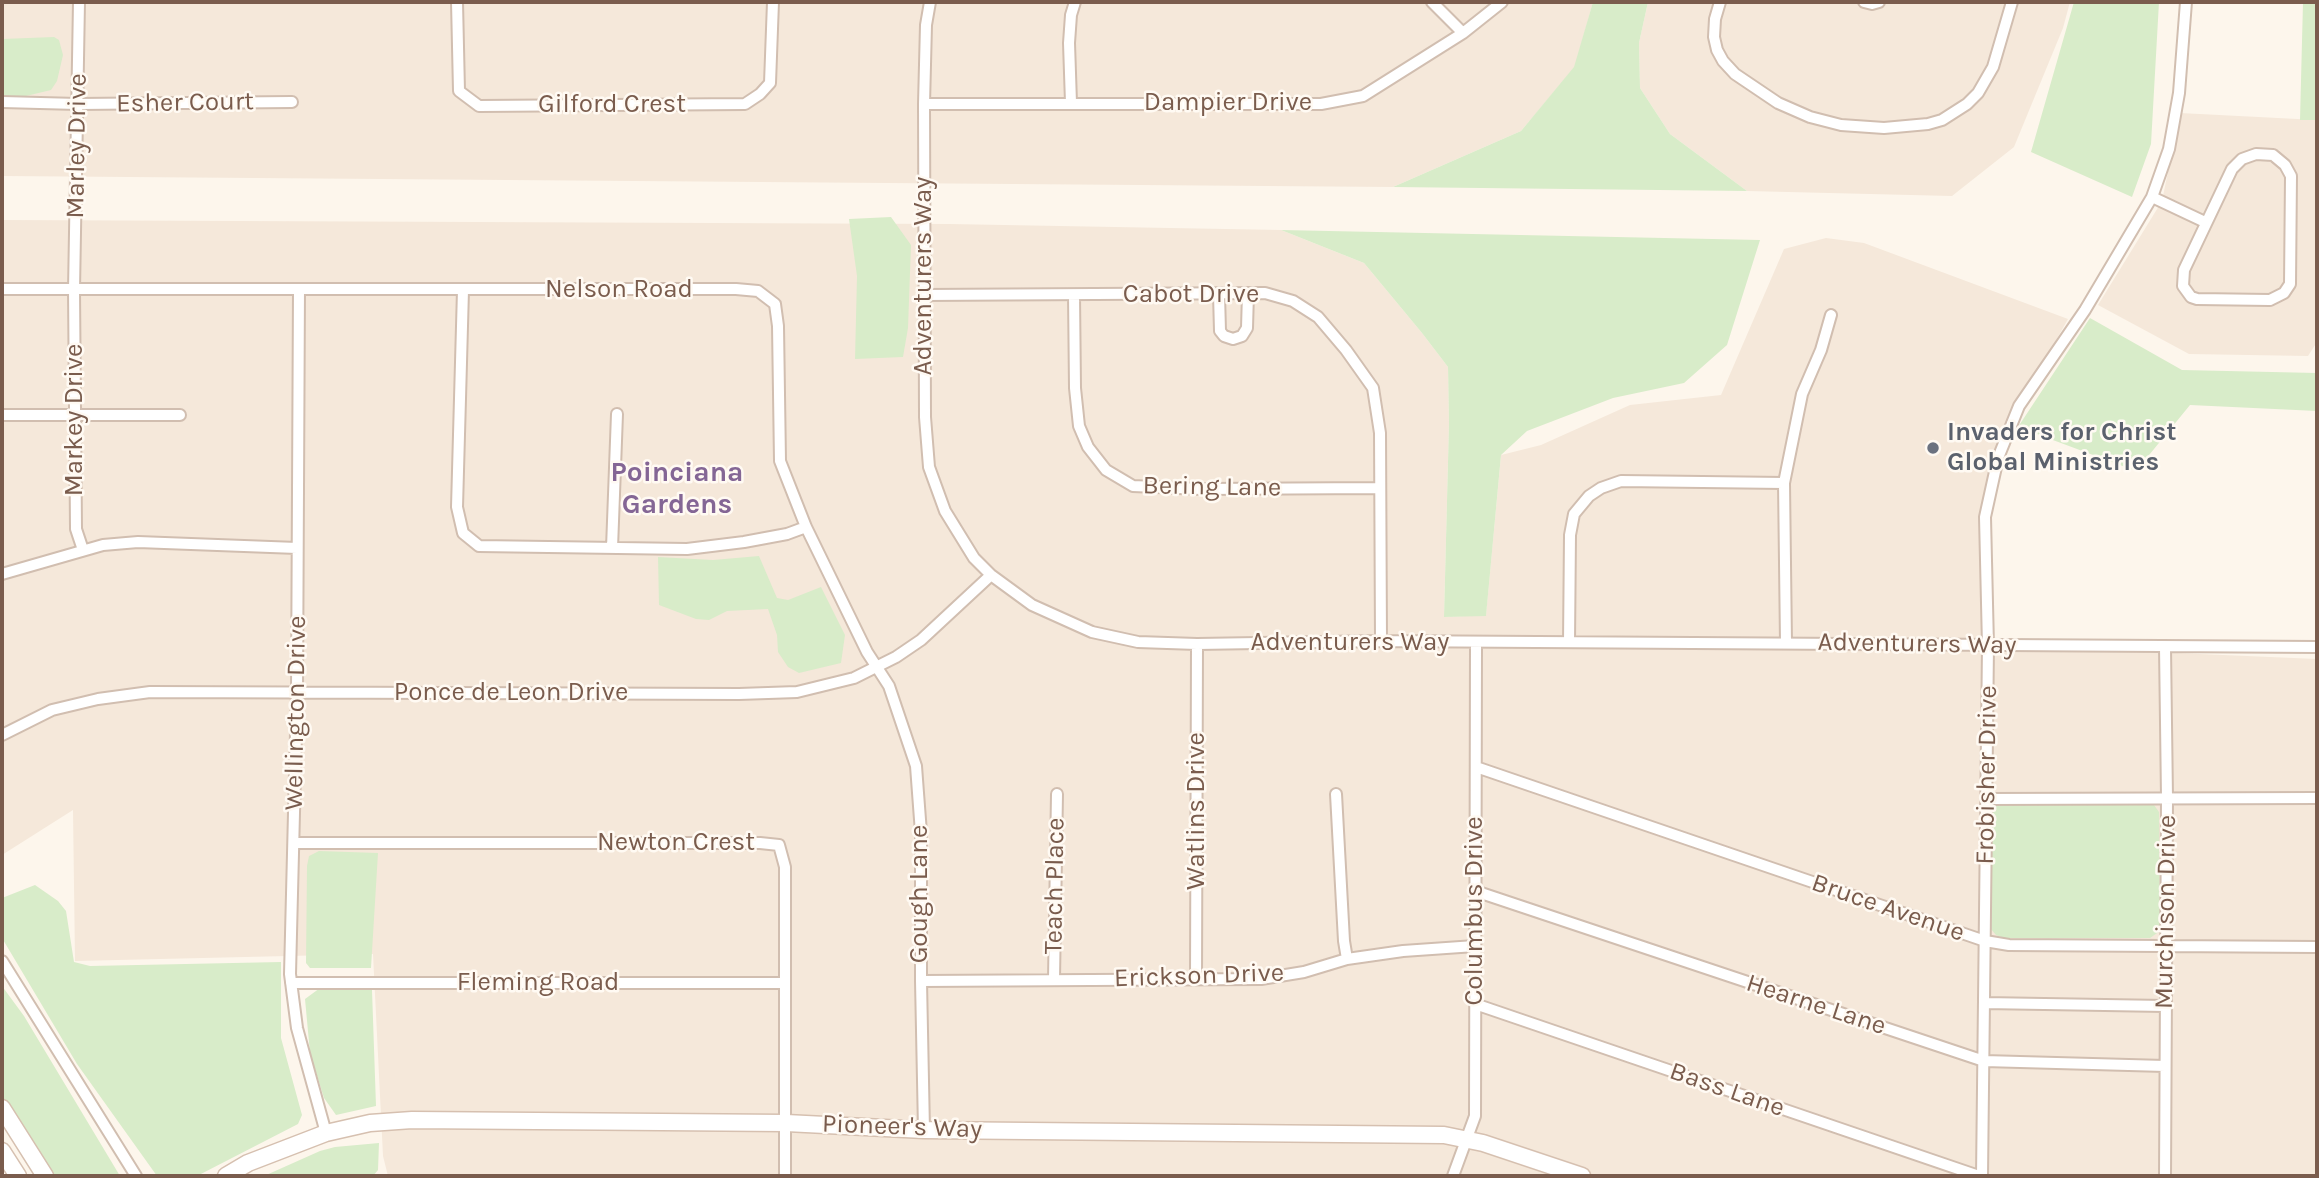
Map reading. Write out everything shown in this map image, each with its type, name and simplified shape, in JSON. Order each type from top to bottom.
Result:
[{"type":"main road","points":[[2,1108],[45,1176]]},
{"type":"main road","name":"Pioneer's Way","points":[[226,1176],[248,1163],[326,1133],[370,1124],[412,1120],[786,1123],[924,1130],[1437,1135],[1466,1139],[1580,1176]]},
{"type":"main road","points":[[2,1151],[18,1176]]},
{"type":"street","name":"Marley Drive","points":[[74,290],[79,2]]},
{"type":"street","name":"Gilford Crest","points":[[457,2],[458,91],[479,106],[746,104],[769,83],[774,2]]},
{"type":"street","name":"Adventurers Way","points":[[930,2],[926,25],[923,104],[925,417],[929,467],[945,511],[974,558],[991,575],[1032,606],[1092,632],[1138,642],[1197,644],[1381,641],[2317,647]]},
{"type":"street","points":[[1071,103],[1069,43],[1075,2]]},
{"type":"street","points":[[1432,2],[1463,33]]},
{"type":"street","name":"Dampier Drive","points":[[923,104],[1321,104],[1363,96],[1463,33],[1502,2]]},
{"type":"street","points":[[1720,2],[1714,28],[1717,50],[1723,61],[1749,85],[1778,103],[1810,117],[1855,127],[1896,128],[1942,120],[1968,104],[1978,93],[1993,67],[2012,2]]},
{"type":"street","points":[[1864,2],[1880,2]]},
{"type":"street","name":"Frobisher Drive","points":[[1980,1176],[1987,799],[1985,517],[1997,458],[2019,406],[2085,310],[2152,197],[2169,149],[2179,93],[2186,2]]},
{"type":"street","name":"Esher Court","points":[[2,102],[292,102]]},
{"type":"street","points":[[2264,154],[2280,160],[2289,171],[2291,182],[2291,277],[2284,293],[2270,300],[2260,301],[2197,299],[2188,295],[2182,276],[2205,222],[2232,169],[2242,159],[2248,155],[2264,154]]},
{"type":"street","points":[[2152,197],[2205,222]]},
{"type":"street","name":"Nelson Road","points":[[2,289],[758,291],[775,304],[778,326],[780,461],[806,527],[867,652],[877,667]]},
{"type":"street","name":"Wellington Drive","points":[[299,289],[292,983],[297,1028],[326,1133]]},
{"type":"street","name":"Markey Drive","points":[[74,290],[76,529],[83,550]]},
{"type":"street","points":[[463,290],[457,507],[463,533],[479,546],[687,549],[788,534],[806,527]]},
{"type":"street","points":[[1219,294],[1220,331],[1224,336],[1233,339],[1242,336],[1247,328],[1248,293]]},
{"type":"street","name":"Cabot Drive","points":[[924,295],[1265,293],[1293,301],[1318,317],[1373,388],[1380,433],[1381,641]]},
{"type":"street","name":"Bering Lane","points":[[1074,295],[1075,388],[1079,426],[1088,447],[1106,470],[1133,486],[1201,489],[1379,488]]},
{"type":"street","points":[[1786,643],[1784,483],[1802,394],[1826,338],[1831,315]]},
{"type":"street","points":[[612,548],[617,414]]},
{"type":"street","points":[[2,415],[180,415]]},
{"type":"street","points":[[1569,642],[1570,535],[1574,514],[1589,496],[1610,483],[1629,481],[1784,483]]},
{"type":"street","points":[[2,574],[103,545],[138,542],[297,548]]},
{"type":"street","name":"Ponce de Leon Drive","points":[[2,735],[52,710],[98,699],[150,692],[797,692],[854,678],[877,667],[920,640],[991,575]]},
{"type":"street","name":"Columbus Drive","points":[[1453,1176],[1475,1116],[1476,643]]},
{"type":"street","name":"Watlins Drive","points":[[1196,979],[1197,644]]},
{"type":"street","name":"Murchison Drive","points":[[2165,647],[2168,798],[2165,1176]]},
{"type":"street","name":"Gough Lane","points":[[877,667],[889,686],[916,766],[920,833],[924,1130]]},
{"type":"street","name":"Bruce Avenue","points":[[1476,767],[1985,941],[2009,945],[2317,947]]},
{"type":"street","name":"Teach Place","points":[[1054,979],[1057,794]]},
{"type":"street","points":[[1336,794],[1347,959]]},
{"type":"street","points":[[1987,799],[2317,798]]},
{"type":"street","name":"Newton Crest","points":[[294,843],[760,842],[779,845],[785,867],[785,1176]]},
{"type":"street","name":"Hearne Lane","points":[[1475,891],[1984,1061],[2165,1066]]},
{"type":"street","name":"Erickson Drive","points":[[920,981],[1261,979],[1304,972],[1347,959],[1404,951],[1475,946]]},
{"type":"street","points":[[2,961],[136,1176]]},
{"type":"street","name":"Fleming Road","points":[[292,983],[784,983]]},
{"type":"street","points":[[1984,1003],[2165,1006]]},
{"type":"street","name":"Bass Lane","points":[[1475,1004],[1980,1176]]},
{"type":"shaded area","points":[[2,2],[1593,2],[1575,67],[1521,131],[1393,187],[2,176]]},
{"type":"shaded area","points":[[1648,2],[2070,2],[2063,28],[2014,147],[1952,196],[1747,191],[1670,134],[1640,88],[1639,43]]},
{"type":"shaded area","points":[[2180,113],[2317,120],[2317,342],[2308,356],[2189,354],[2098,305],[2162,201]]},
{"type":"shaded area","points":[[2,220],[949,224],[1281,230],[1364,263],[1448,367],[1444,617],[1486,615],[1501,455],[1541,445],[1630,405],[1721,395],[1784,249],[1826,238],[1864,243],[2068,319],[2019,406],[1985,517],[1988,645],[2317,659],[2317,1176],[388,1176],[383,1156],[373,954],[75,961],[73,810],[2,855]]},
{"type":"green space","points":[[1593,2],[1648,2],[1639,43],[1640,88],[1670,134],[1747,191],[1393,187],[1521,131],[1574,67]]},
{"type":"green space","points":[[2074,2],[2159,2],[2151,144],[2132,197],[2031,152]]},
{"type":"green space","points":[[2303,2],[2317,2],[2317,120],[2300,120]]},
{"type":"green space","points":[[54,37],[59,40],[63,55],[57,81],[51,90],[26,96],[2,96],[2,39]]},
{"type":"green space","points":[[891,217],[911,245],[908,328],[903,357],[855,359],[857,276],[849,219]]},
{"type":"green space","points":[[1281,230],[1760,240],[1727,345],[1684,383],[1613,398],[1527,431],[1501,455],[1486,616],[1444,617],[1448,367],[1364,263]]},
{"type":"green space","points":[[2090,318],[2182,370],[2317,373],[2317,411],[2190,405],[2136,471],[2018,427]]},
{"type":"green space","points":[[759,556],[777,598],[788,600],[821,587],[845,635],[841,663],[799,673],[788,667],[778,652],[777,635],[768,609],[727,611],[709,620],[696,619],[659,605],[658,557],[713,560]]},
{"type":"green space","points":[[2000,802],[2154,805],[2159,812],[2160,931],[2150,938],[2004,938],[1996,935],[1991,929],[1991,809]]},
{"type":"green space","points":[[319,851],[378,853],[371,968],[310,968],[306,963],[307,866],[309,856]]},
{"type":"green space","points":[[35,885],[58,901],[66,911],[74,962],[90,966],[281,962],[281,1038],[302,1115],[298,1124],[197,1176],[157,1176],[77,1064],[2,938],[2,898]]},
{"type":"green space","points":[[2,986],[24,1016],[120,1176],[54,1176],[2,1096]]},
{"type":"green space","points":[[320,988],[372,990],[376,1106],[336,1115],[324,1098],[310,1053],[305,999]]},
{"type":"green space","points":[[379,1143],[378,1170],[373,1176],[264,1176],[320,1151]]},
{"type":"place","name":"Invaders for Christ Global Ministries","points":[[1933,448]]},
{"type":"district","name":"Poinciana Gardens","points":[[677,489]]}]
